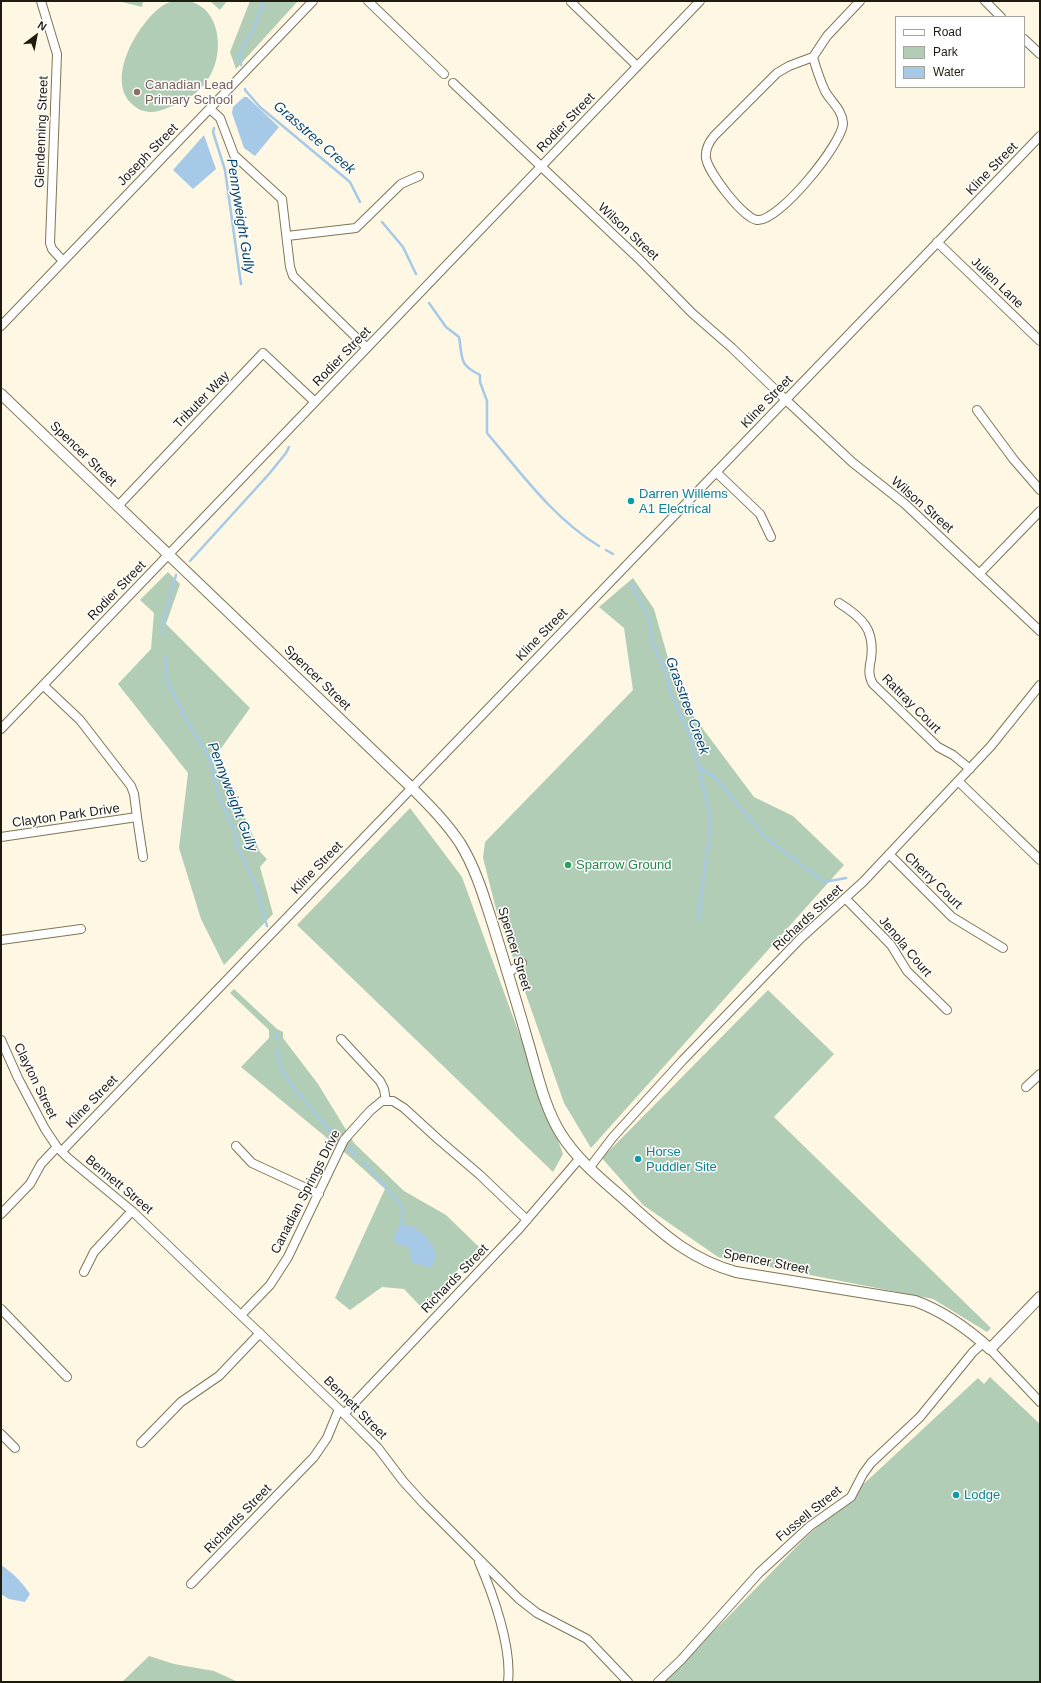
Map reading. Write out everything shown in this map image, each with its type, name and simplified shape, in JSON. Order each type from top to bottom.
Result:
[{"type":"street","name":"Glendenning Street","points":[[41,1],[57,54],[50,243],[52,249],[63,261]]},
{"type":"street","name":"Joseph Street","points":[[1,325],[313,1]]},
{"type":"street","points":[[368,1],[444,74]]},
{"type":"street","name":"Rodier Street","points":[[1,729],[700,1]]},
{"type":"street","points":[[813,57],[825,90],[842,115],[842,131],[837,141],[821,163],[788,201],[769,217],[756,220],[743,212],[711,172],[706,159],[707,147],[714,136],[773,76],[789,66],[813,57],[827,36],[860,1]]},
{"type":"street","points":[[985,1],[1000,16]]},
{"type":"street","points":[[571,2],[637,66]]},
{"type":"street","points":[[1025,40],[1040,54]]},
{"type":"street","name":"Wilson Street","points":[[453,82],[639,259],[697,317],[732,348],[852,462],[905,504],[1040,631]]},
{"type":"street","points":[[210,108],[220,119],[234,155],[281,198],[284,205],[290,270],[292,276],[367,348]]},
{"type":"street","name":"Kline Street","points":[[1,1214],[30,1184],[41,1164],[59,1149],[412,788],[1040,136]]},
{"type":"street","points":[[287,236],[356,228],[398,186],[419,176]]},
{"type":"street","name":"Julien Lane","points":[[937,242],[1040,341]]},
{"type":"street","name":"Tributer Way","points":[[118,506],[263,353],[314,402]]},
{"type":"street","name":"Spencer Street","points":[[1,394],[412,788],[446,824],[469,859],[479,882],[508,973],[537,1073],[554,1121],[580,1158],[675,1243],[709,1263],[736,1272],[910,1300],[941,1312],[987,1346],[1040,1402]]},
{"type":"street","points":[[977,410],[1014,460],[1040,490]]},
{"type":"street","points":[[716,472],[758,512],[764,520],[771,537]]},
{"type":"street","points":[[979,574],[1040,511]]},
{"type":"street","name":"Rattray Court","points":[[839,603],[857,615],[871,636],[873,645],[869,672],[873,684],[938,747],[953,755],[970,769]]},
{"type":"street","name":"Clayton Park Drive","points":[[1,837],[137,817],[134,794],[131,786],[80,720],[44,685]]},
{"type":"street","name":"Richards Street","points":[[590,1167],[613,1136],[683,1060],[801,938],[846,899],[1002,735],[1040,685]]},
{"type":"street","points":[[958,781],[1040,860]]},
{"type":"street","points":[[137,817],[143,857]]},
{"type":"street","name":"Cherry Court","points":[[889,854],[952,917],[1003,948]]},
{"type":"street","name":"Jenola Court","points":[[846,899],[891,945],[907,972],[947,1010]]},
{"type":"street","points":[[1,940],[82,929]]},
{"type":"street","points":[[508,973],[522,963]]},
{"type":"street","points":[[341,1039],[380,1081],[384,1089],[386,1101],[395,1102],[404,1108],[438,1140],[480,1174],[527,1220]]},
{"type":"street","name":"Clayton Street","points":[[1,1040],[18,1078],[45,1129],[59,1149]]},
{"type":"street","points":[[1026,1087],[1040,1074]]},
{"type":"street","name":"Canadian Springs Drive","points":[[241,1315],[270,1285],[288,1257],[342,1143],[374,1107],[386,1101]]},
{"type":"street","points":[[236,1146],[252,1163],[319,1194]]},
{"type":"street","name":"Bennett Street","points":[[59,1149],[132,1210],[342,1412],[378,1448],[403,1481],[423,1503],[524,1604],[537,1613],[587,1639],[628,1682]]},
{"type":"street","name":"Richards Street","points":[[191,1584],[314,1457],[342,1412],[527,1220],[580,1158]]},
{"type":"street","points":[[84,1272],[94,1252],[132,1210]]},
{"type":"street","name":"Fussell Street","points":[[658,1682],[681,1660],[759,1572],[810,1526],[851,1497],[863,1474],[871,1463],[926,1411],[973,1352],[987,1346],[1040,1297]]},
{"type":"street","points":[[1,1309],[67,1377]]},
{"type":"street","points":[[141,1442],[181,1402],[219,1376],[260,1333]]},
{"type":"street","points":[[1,1434],[15,1448]]},
{"type":"street","points":[[478,1557],[499,1617],[507,1658],[508,1682]]},
{"type":"green space","points":[[118,1],[143,1],[142,7]]},
{"type":"green space","points":[[173,1],[188,1],[199,5],[213,20],[218,42],[215,64],[208,80],[194,95],[188,99],[159,111],[144,111],[133,105],[125,94],[122,81],[123,67],[128,52],[143,25],[162,6]]},
{"type":"green space","points":[[210,1],[227,1],[220,10]]},
{"type":"green space","points":[[250,1],[298,1],[236,69],[230,52]]},
{"type":"green space","points":[[168,572],[180,584],[166,624],[250,708],[217,754],[260,852],[267,859],[260,867],[273,914],[224,965],[201,919],[179,848],[188,773],[118,684],[151,649],[154,613],[140,600]]},
{"type":"green space","points":[[633,578],[654,609],[679,697],[754,797],[793,816],[844,865],[591,1148],[564,1103],[496,909],[483,858],[485,842],[633,690],[624,628],[599,607]]},
{"type":"green space","points":[[410,808],[462,877],[563,1154],[553,1172],[297,925]]},
{"type":"green space","points":[[234,989],[277,1029],[283,1032],[283,1038],[318,1084],[354,1143],[404,1191],[446,1215],[479,1247],[422,1308],[404,1289],[382,1287],[350,1310],[335,1298],[385,1189],[350,1157],[241,1067],[269,1038],[269,1030],[230,993]]},
{"type":"green space","points":[[768,990],[834,1054],[774,1117],[991,1328],[987,1332],[933,1299],[718,1257],[643,1205],[602,1158]]},
{"type":"green space","points":[[990,1377],[1040,1424],[1040,1682],[661,1682],[727,1618],[803,1540],[978,1378],[984,1384]]},
{"type":"green space","points":[[149,1656],[174,1664],[214,1671],[238,1682],[122,1682]]},
{"type":"water","points":[[244,97],[247,97],[279,127],[255,156],[244,148],[232,113],[233,107]]},
{"type":"water","points":[[204,135],[216,169],[193,189],[173,170]]},
{"type":"water","points":[[401,1226],[411,1226],[427,1238],[434,1249],[435,1255],[431,1268],[413,1263],[410,1258],[411,1252],[407,1246],[395,1244],[395,1234]]},
{"type":"water","points":[[1,1565],[17,1578],[30,1594],[25,1602],[9,1599],[1,1594]]},
{"type":"waterway","name":"Pennyweight Gully","points":[[241,65],[239,58],[240,53],[252,32],[264,1]]},
{"type":"waterway","name":"Grasstree Creek","points":[[245,89],[260,107],[350,182],[360,202]]},
{"type":"waterway","name":"Pennyweight Gully","points":[[214,128],[213,132],[225,170],[241,284]]},
{"type":"waterway","name":"Grasstree Creek","points":[[382,222],[403,247],[416,274]]},
{"type":"waterway","name":"Grasstree Creek","points":[[429,303],[446,327],[459,337],[465,364],[468,368],[480,375],[480,382],[487,401],[487,433],[553,509],[567,523],[599,546]]},
{"type":"waterway","name":"Pennyweight Gully","points":[[190,561],[269,474],[289,447]]},
{"type":"waterway","name":"Grasstree Creek","points":[[606,550],[613,554]]},
{"type":"waterway","name":"Pennyweight Gully","points":[[162,634],[163,622],[176,575]]},
{"type":"waterway","name":"Grasstree Creek","points":[[631,584],[649,618],[653,643],[666,672],[671,694],[690,736],[699,767],[715,777],[765,837],[824,882],[846,878]]},
{"type":"waterway","name":"Pennyweight Gully","points":[[165,656],[167,680],[187,721],[209,757],[219,797],[234,830],[238,847],[256,885],[267,926]]},
{"type":"waterway","points":[[698,920],[711,822],[699,767]]},
{"type":"waterway","name":"Pennyweight Gully","points":[[276,1032],[277,1039]]},
{"type":"waterway","name":"Pennyweight Gully","points":[[276,1049],[283,1072],[295,1089],[331,1132]]},
{"type":"waterway","name":"Pennyweight Gully","points":[[349,1148],[357,1156]]},
{"type":"waterway","name":"Pennyweight Gully","points":[[363,1162],[400,1203],[403,1210],[401,1226]]},
{"type":"place","name":"Canadian Lead Primary School","points":[[137,92]]},
{"type":"place","name":"Darren Willems A1 Electrical","points":[[631,501]]},
{"type":"place","name":"Sparrow Ground","points":[[568,865]]},
{"type":"place","name":"Horse Puddler Site","points":[[638,1159]]},
{"type":"place","name":"Lodge","points":[[956,1495]]}]
